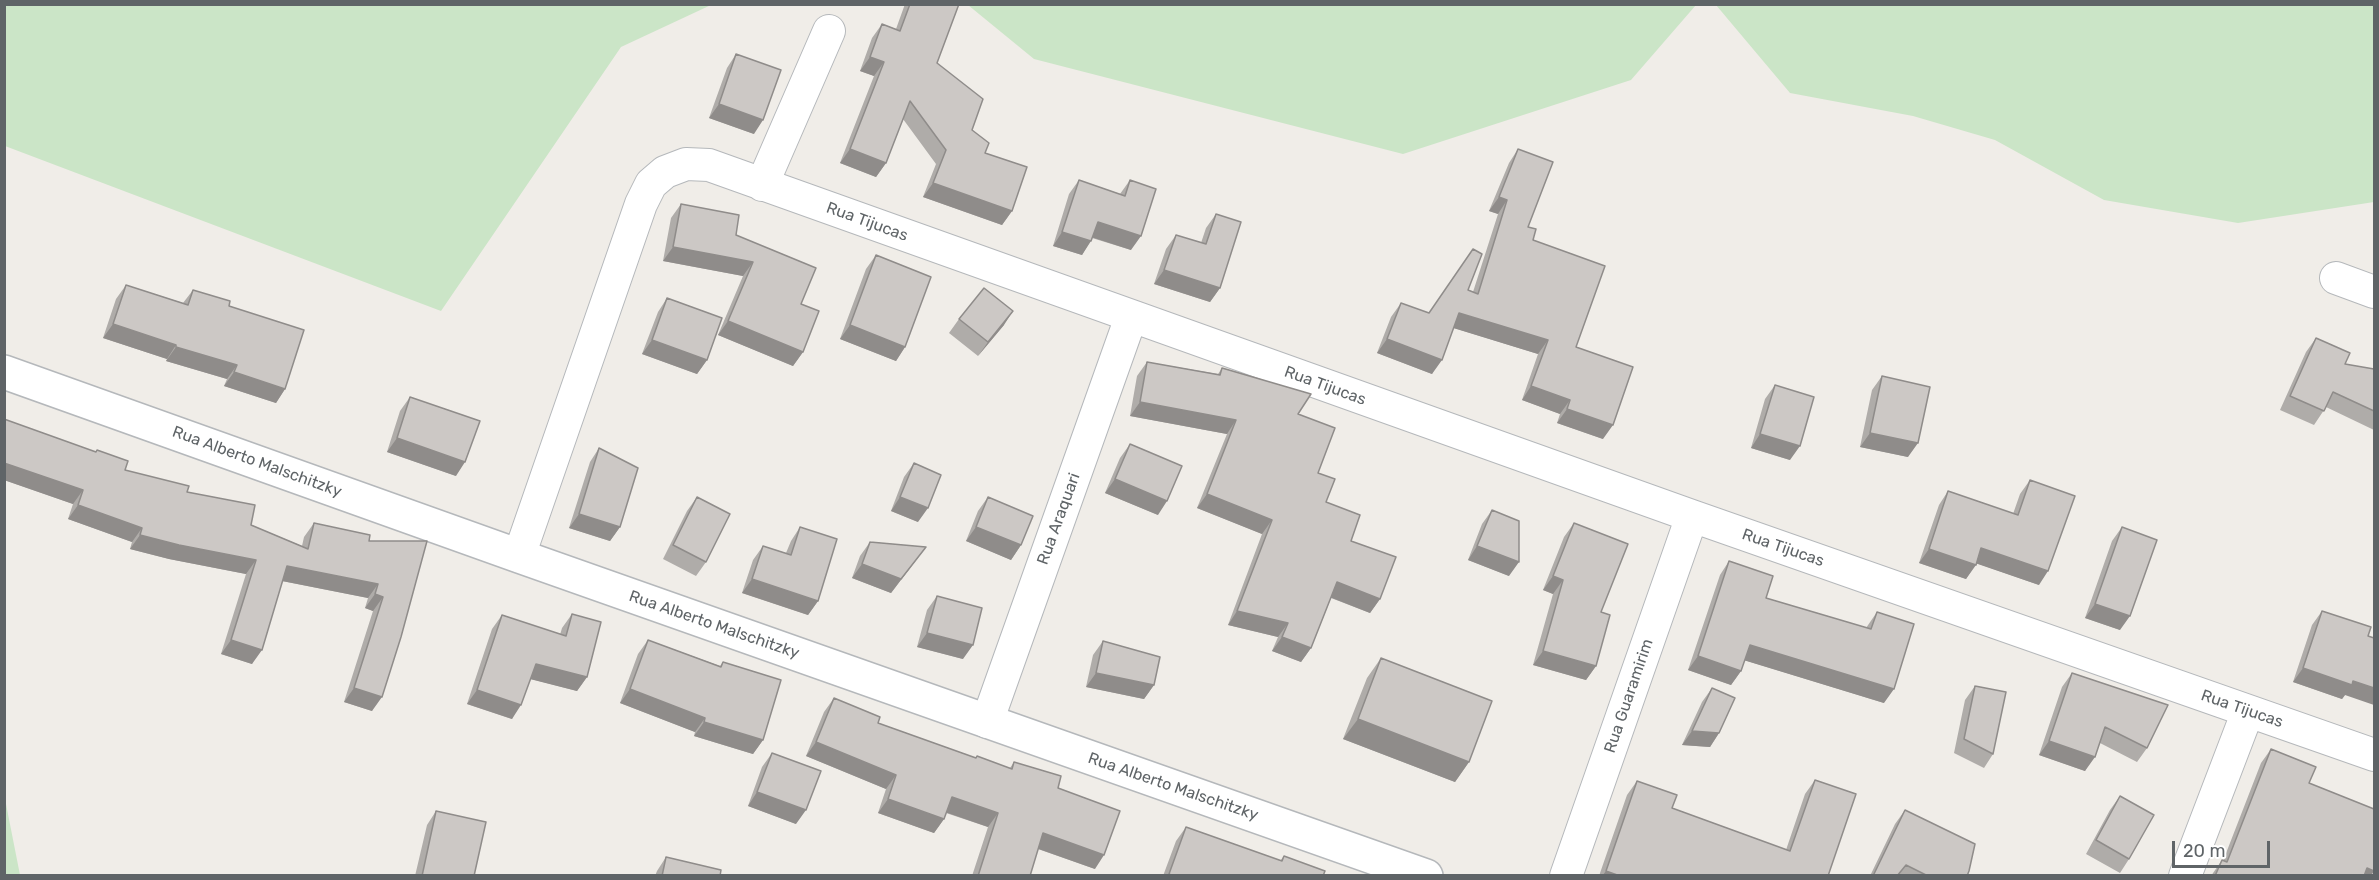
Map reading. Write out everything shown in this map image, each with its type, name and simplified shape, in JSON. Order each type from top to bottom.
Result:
[{"type":"street","points":[[762,185],[829,31]]},
{"type":"street","name":"Rua Tijucas","points":[[519,556],[641,204],[651,184],[665,172],[686,164],[709,165],[1692,516],[2374,755]]},
{"type":"street","points":[[2336,278],[2374,292]]},
{"type":"street","name":"Rua Araquari","points":[[987,722],[1131,316]]},
{"type":"street","name":"Rua Alberto Malschitzky","points":[[4,372],[1425,876]]},
{"type":"street","name":"Rua Guaramirim","points":[[1566,876],[1692,516]]},
{"type":"street","points":[[2185,876],[2248,711]]},
{"type":"green space","points":[[4,5],[711,5],[621,47],[441,311],[5,146]]},
{"type":"green space","points":[[968,5],[1696,5],[1631,80],[1403,154],[1034,59]]},
{"type":"green space","points":[[1716,5],[2374,5],[2374,202],[2238,223],[2104,200],[1995,140],[1913,116],[1790,93]]},
{"type":"green space","points":[[4,804],[6,804],[20,875],[5,875]]},
{"type":"building","points":[[910,4],[959,4],[937,63],[983,99],[972,130],[989,143],[985,153],[1027,167],[1012,211],[933,183],[946,150],[910,101],[886,163],[850,149],[884,62],[870,57],[882,24],[900,31]]},
{"type":"building","points":[[736,54],[781,70],[763,120],[719,104]]},
{"type":"building","points":[[1518,149],[1553,162],[1528,227],[1536,229],[1533,240],[1605,266],[1576,347],[1633,367],[1613,425],[1567,409],[1570,400],[1531,386],[1548,340],[1459,313],[1442,360],[1387,339],[1401,303],[1429,313],[1473,249],[1482,254],[1468,290],[1478,294],[1507,200],[1499,197]]},
{"type":"building","points":[[1079,180],[1125,196],[1130,180],[1156,189],[1141,236],[1098,222],[1091,241],[1062,232]]},
{"type":"building","points":[[681,204],[739,215],[736,235],[816,268],[801,304],[819,311],[803,352],[728,321],[753,262],[673,247]]},
{"type":"building","points":[[1216,214],[1241,222],[1220,288],[1164,270],[1176,235],[1206,244]]},
{"type":"building","points":[[876,255],[931,277],[905,347],[850,325]]},
{"type":"building","points":[[126,285],[188,305],[193,290],[230,301],[229,306],[304,330],[285,389],[234,372],[237,365],[176,347],[176,345],[113,324]]},
{"type":"building","points":[[984,288],[1013,311],[988,342],[959,319]]},
{"type":"building","points":[[667,298],[722,318],[707,360],[652,340]]},
{"type":"building","points":[[2316,338],[2350,353],[2345,364],[2374,369],[2374,411],[2333,392],[2324,411],[2290,396]]},
{"type":"building","points":[[1147,362],[1220,375],[1222,368],[1311,394],[1298,414],[1335,428],[1318,473],[1335,479],[1326,502],[1360,515],[1351,541],[1396,557],[1380,599],[1337,582],[1311,648],[1282,637],[1288,623],[1237,611],[1272,520],[1207,494],[1236,420],[1140,402]]},
{"type":"building","points":[[1882,376],[1930,387],[1918,443],[1870,433]]},
{"type":"building","points":[[1775,385],[1814,397],[1800,446],[1760,434]]},
{"type":"building","points":[[410,397],[480,421],[465,462],[397,438]]},
{"type":"building","points":[[4,419],[128,461],[125,470],[189,486],[187,492],[255,505],[251,525],[308,549],[314,523],[370,535],[369,541],[427,541],[382,697],[354,688],[383,597],[375,594],[378,584],[287,566],[262,650],[231,640],[256,560],[140,535],[142,528],[78,505],[83,490],[4,463]]},
{"type":"building","points":[[1130,444],[1182,466],[1167,501],[1115,479]]},
{"type":"building","points":[[599,448],[638,468],[620,527],[579,514]]},
{"type":"building","points":[[914,463],[941,475],[928,508],[900,497]]},
{"type":"building","points":[[2030,480],[2075,496],[2048,571],[1981,548],[1976,565],[1929,549],[1948,491],[2018,515]]},
{"type":"building","points":[[697,497],[730,514],[706,562],[673,545]]},
{"type":"building","points":[[988,497],[1033,516],[1021,545],[976,527]]},
{"type":"building","points":[[1492,510],[1519,521],[1519,562],[1477,546]]},
{"type":"building","points":[[1574,523],[1628,544],[1601,612],[1610,615],[1596,666],[1543,651],[1563,580],[1553,576]]},
{"type":"building","points":[[800,527],[837,539],[818,601],[752,579],[763,546],[791,555]]},
{"type":"building","points":[[2122,527],[2157,540],[2130,616],[2095,604]]},
{"type":"building","points":[[870,542],[926,547],[901,579],[862,564]]},
{"type":"building","points":[[1729,561],[1773,576],[1766,598],[1871,629],[1877,612],[1914,624],[1894,689],[1750,645],[1741,671],[1698,656]]},
{"type":"building","points":[[937,596],[982,608],[973,645],[927,633]]},
{"type":"building","points":[[2322,611],[2371,627],[2368,636],[2374,638],[2374,688],[2353,681],[2352,685],[2303,668]]},
{"type":"building","points":[[572,614],[601,622],[587,677],[536,664],[521,705],[477,690],[502,615],[566,636]]},
{"type":"building","points":[[648,640],[721,667],[723,662],[781,680],[763,740],[704,722],[705,718],[630,689]]},
{"type":"building","points":[[1103,641],[1160,657],[1154,685],[1096,673]]},
{"type":"building","points":[[1381,658],[1492,701],[1469,762],[1358,719]]},
{"type":"building","points":[[2072,673],[2168,705],[2147,748],[2105,727],[2095,757],[2049,741]]},
{"type":"building","points":[[1975,686],[2006,692],[1993,754],[1964,739]]},
{"type":"building","points":[[1712,688],[1735,698],[1719,733],[1692,731]]},
{"type":"building","points":[[834,698],[880,717],[878,723],[976,758],[977,756],[1012,769],[1014,762],[1061,776],[1058,788],[1120,811],[1104,855],[1043,833],[1030,876],[978,876],[998,813],[952,797],[944,819],[888,799],[896,775],[816,742]]},
{"type":"building","points":[[2271,749],[2316,767],[2309,783],[2374,809],[2374,871],[2367,868],[2364,876],[2215,876],[2222,860],[2227,862]]},
{"type":"building","points":[[772,753],[821,771],[806,810],[757,792]]},
{"type":"building","points":[[1815,780],[1856,794],[1828,876],[1620,876],[1606,871],[1637,781],[1677,795],[1672,808],[1790,851]]},
{"type":"building","points":[[2120,796],[2154,815],[2129,859],[2096,840]]},
{"type":"building","points":[[1905,810],[1975,844],[1967,876],[1928,876],[1906,865],[1897,876],[1873,876]]},
{"type":"building","points":[[436,811],[486,822],[474,876],[422,876]]},
{"type":"building","points":[[1186,827],[1282,861],[1284,856],[1325,871],[1323,876],[1173,876],[1169,874]]},
{"type":"building","points":[[666,857],[721,870],[720,876],[662,876]]}]
